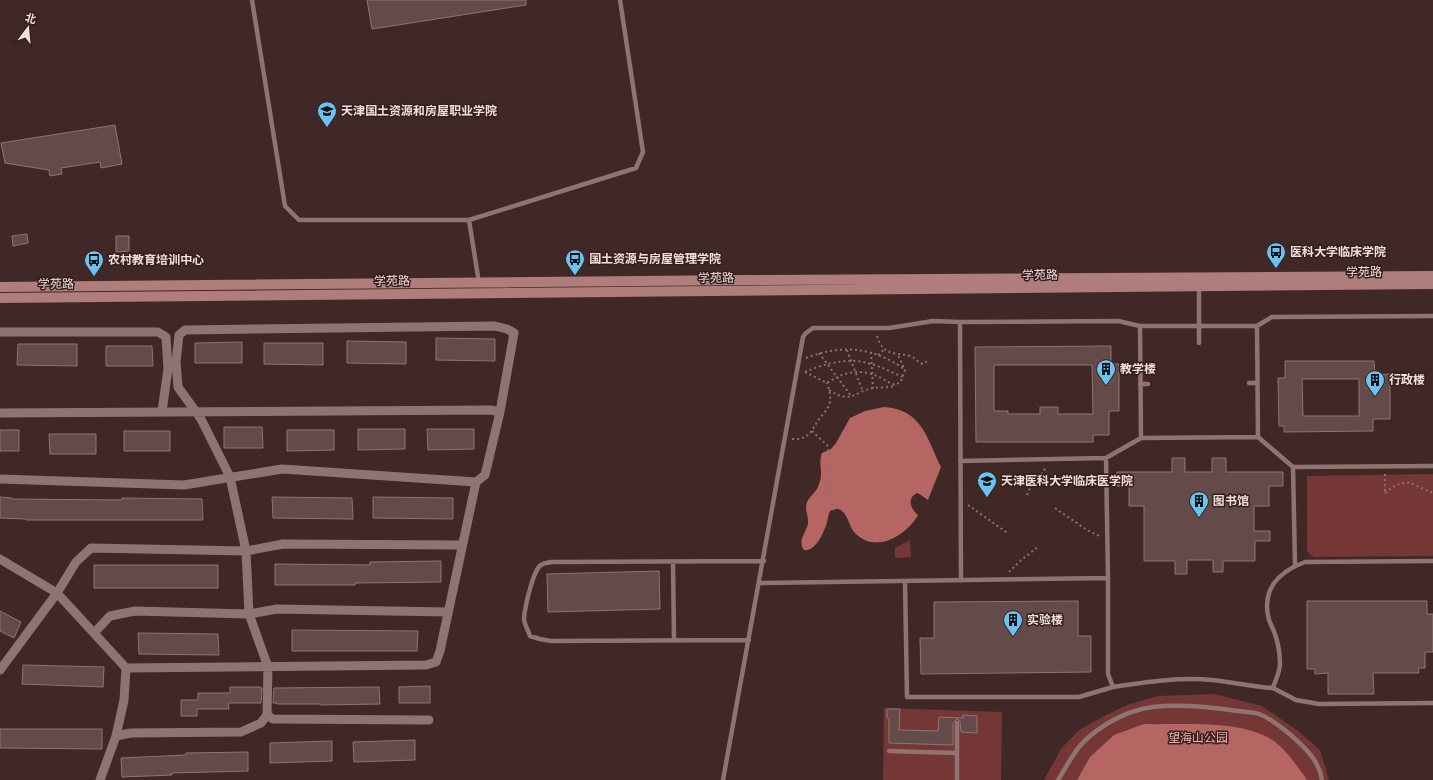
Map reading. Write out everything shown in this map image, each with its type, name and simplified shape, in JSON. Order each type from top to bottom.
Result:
[{"type":"street","name":"学苑路","points":[[0,298],[1199,282],[1433,276]]},
{"type":"street","name":"学苑路","points":[[0,287],[746,280],[1433,284]]},
{"type":"street","points":[[116,736],[130,733],[241,732],[261,723],[267,715],[268,667],[249,614],[246,551],[230,477],[201,419],[178,386],[176,362],[178,335],[185,330],[495,326],[507,329],[514,333],[500,412],[485,475],[476,482],[440,651],[436,662],[426,665],[268,667],[126,668]]},
{"type":"street","points":[[0,332],[158,332],[166,337],[168,369],[162,411]]},
{"type":"street","points":[[0,413],[492,410],[500,412]]},
{"type":"street","points":[[0,479],[184,485],[282,469],[476,482]]},
{"type":"street","points":[[0,670],[57,593],[76,562],[91,548],[246,551],[283,544],[462,545]]},
{"type":"street","points":[[0,559],[57,593],[126,668],[124,700],[116,736],[100,780]]},
{"type":"street","points":[[94,634],[110,616],[135,611],[249,614],[277,609],[448,612]]},
{"type":"street","points":[[267,715],[273,718],[429,720]]},
{"type":"lane","points":[[252,0],[285,206],[300,220],[470,220],[636,168],[643,152],[620,0]]},
{"type":"lane","points":[[470,220],[479,283]]},
{"type":"lane","points":[[1199,282],[1199,343]]},
{"type":"lane","points":[[723,780],[764,562],[803,337],[809,330],[813,328],[897,328],[933,321],[1118,321],[1140,326],[1257,326],[1272,317],[1433,316]]},
{"type":"lane","points":[[960,322],[961,581]]},
{"type":"lane","points":[[1140,326],[1141,438]]},
{"type":"lane","points":[[1257,326],[1258,437]]},
{"type":"lane","points":[[1249,383],[1257,383]]},
{"type":"lane","points":[[1140,384],[1148,384]]},
{"type":"lane","points":[[960,461],[1106,458],[1141,438],[1258,437],[1293,467],[1433,466]]},
{"type":"lane","points":[[1106,458],[1108,541],[1108,674],[1113,687]]},
{"type":"lane","points":[[1293,467],[1296,565]]},
{"type":"lane","points":[[1273,688],[1280,666],[1276,636],[1269,620],[1267,602],[1269,591],[1277,578],[1296,565],[1305,562],[1433,561]]},
{"type":"lane","points":[[749,640],[551,641],[530,636],[524,619],[532,579],[541,565],[551,562],[764,562]]},
{"type":"lane","points":[[674,562],[674,640]]},
{"type":"lane","points":[[760,583],[1108,578]]},
{"type":"lane","points":[[905,581],[907,697],[1079,697],[1113,687],[1180,679],[1212,680],[1255,687],[1273,688],[1296,700],[1319,704],[1433,703]]},
{"type":"lane","points":[[1058,780],[1080,745],[1098,730],[1116,719],[1135,711],[1154,707],[1195,706],[1258,714],[1272,721],[1292,737],[1313,758],[1322,780]]},
{"type":"lane","points":[[957,723],[958,780]]},
{"type":"lane","points":[[889,751],[957,753]]},
{"type":"path","points":[[876,328],[877,337],[888,352],[910,356],[924,364],[929,360]]},
{"type":"path","points":[[878,355],[885,349]]},
{"type":"path","points":[[799,361],[819,353],[833,350],[871,352],[905,370]]},
{"type":"path","points":[[847,350],[863,392]]},
{"type":"path","points":[[871,352],[873,388]]},
{"type":"path","points":[[819,353],[852,397]]},
{"type":"path","points":[[829,390],[839,397],[852,397],[873,388],[896,385],[901,381],[905,370],[898,355]]},
{"type":"path","points":[[797,376],[827,364],[851,361],[872,364],[903,377]]},
{"type":"path","points":[[827,383],[837,376],[855,371],[872,374],[896,385]]},
{"type":"path","points":[[785,439],[798,439],[808,435],[830,403],[827,383],[805,372]]},
{"type":"path","points":[[812,431],[827,445],[832,462],[830,468],[833,479],[826,484],[834,511]]},
{"type":"path","points":[[1027,495],[1030,486],[1045,468],[1047,460]]},
{"type":"path","points":[[1384,466],[1385,493],[1395,485],[1405,482],[1421,486],[1433,492]]},
{"type":"path","points":[[960,501],[1009,534]]},
{"type":"path","points":[[1055,508],[1095,535],[1108,541]]},
{"type":"path","points":[[1003,580],[1012,568],[1039,546]]},
{"type":"green space","points":[[1433,474],[1433,556],[1315,557],[1310,555],[1307,551],[1307,476]]},
{"type":"green space","points":[[910,540],[911,557],[895,558],[895,548]]},
{"type":"green space","name":"望海山公园","points":[[1214,694],[1262,706],[1298,731],[1320,750],[1329,780],[1044,780],[1061,749],[1078,731],[1102,717],[1127,705],[1158,696]]},
{"type":"green space","points":[[884,708],[1002,712],[1001,780],[883,780]]},
{"type":"shaded area","points":[[884,407],[897,409],[907,413],[915,419],[922,427],[932,446],[941,467],[928,500],[917,493],[914,495],[911,504],[913,510],[918,515],[899,535],[882,542],[864,540],[852,529],[846,515],[840,509],[832,510],[828,515],[826,526],[817,543],[811,549],[804,550],[801,544],[808,524],[806,505],[816,491],[820,481],[820,460],[822,453],[831,449],[836,443],[850,418],[865,411]]},
{"type":"shaded area","points":[[1144,724],[1230,726],[1262,735],[1275,742],[1284,750],[1307,780],[1077,780],[1090,757],[1114,735]]},
{"type":"building","points":[[367,0],[526,0],[526,5],[372,29]]},
{"type":"building","points":[[115,125],[122,164],[101,168],[100,162],[61,168],[62,174],[50,176],[49,170],[5,163],[1,143]]},
{"type":"building","points":[[27,234],[28,243],[13,246],[12,236]]},
{"type":"building","points":[[116,236],[129,236],[129,251],[116,252]]},
{"type":"building","points":[[436,338],[495,339],[495,361],[436,360]]},
{"type":"building","points":[[347,341],[406,342],[406,364],[347,363]]},
{"type":"building","points":[[242,342],[242,363],[195,363],[195,343]]},
{"type":"building","points":[[264,343],[323,343],[323,365],[264,364]]},
{"type":"building","points":[[18,344],[77,344],[77,366],[17,365]]},
{"type":"building","points":[[106,346],[152,346],[153,366],[106,366]]},
{"type":"building","name":"教学楼","points":[[1111,346],[1111,364],[1119,364],[1119,411],[1109,411],[1109,435],[1093,435],[1093,442],[976,442],[975,347]],"holes":[[[994,365],[1092,365],[1093,414],[1058,414],[1058,407],[1040,407],[1040,414],[1008,414],[1008,411],[994,411]]]},
{"type":"building","name":"行政楼","points":[[1285,361],[1374,361],[1375,375],[1390,374],[1390,419],[1373,419],[1373,431],[1284,432],[1284,426],[1279,426],[1278,378],[1285,378]],"holes":[[[1302,379],[1359,379],[1359,416],[1303,416]]]},
{"type":"building","points":[[224,427],[262,427],[263,448],[224,448]]},
{"type":"building","points":[[358,429],[405,429],[405,449],[358,450]]},
{"type":"building","points":[[427,429],[474,429],[474,449],[428,450]]},
{"type":"building","points":[[0,430],[19,430],[19,451],[0,451]]},
{"type":"building","points":[[287,430],[334,430],[334,450],[287,451]]},
{"type":"building","points":[[124,431],[170,431],[170,451],[124,451]]},
{"type":"building","points":[[49,434],[96,434],[96,454],[50,454]]},
{"type":"building","name":"图书馆","points":[[1172,458],[1185,458],[1185,472],[1212,472],[1212,458],[1226,458],[1226,472],[1283,472],[1283,486],[1269,486],[1269,506],[1254,506],[1254,531],[1270,531],[1270,541],[1255,541],[1255,561],[1223,561],[1223,572],[1213,572],[1213,560],[1187,560],[1187,574],[1175,574],[1175,561],[1144,561],[1144,506],[1129,506],[1129,486],[1117,486],[1117,472],[1172,472]]},
{"type":"building","points":[[0,497],[12,499],[202,499],[203,520],[26,520],[0,518]]},
{"type":"building","points":[[272,497],[352,498],[353,519],[273,518]]},
{"type":"building","points":[[373,497],[453,498],[453,519],[373,518]]},
{"type":"building","points":[[441,561],[441,582],[355,583],[355,585],[275,585],[275,564],[370,565],[370,562]]},
{"type":"building","points":[[94,565],[218,565],[218,588],[94,588]]},
{"type":"building","points":[[659,571],[660,609],[548,612],[547,574]]},
{"type":"building","name":"实验楼","points":[[1078,601],[1078,636],[1091,636],[1091,672],[921,674],[920,638],[934,638],[934,602]]},
{"type":"building","points":[[1307,601],[1427,601],[1427,614],[1433,614],[1433,652],[1425,652],[1425,668],[1418,668],[1419,673],[1373,673],[1374,694],[1328,694],[1328,673],[1315,674],[1315,669],[1307,669]]},
{"type":"building","points":[[0,611],[21,622],[14,638],[0,631]]},
{"type":"building","points":[[292,630],[418,631],[417,651],[292,651]]},
{"type":"building","points":[[138,633],[218,634],[219,655],[139,654]]},
{"type":"building","points":[[23,665],[104,667],[103,687],[22,684]]},
{"type":"building","points":[[430,686],[430,703],[399,703],[399,687]]},
{"type":"building","points":[[230,687],[262,688],[261,703],[228,703],[229,709],[197,709],[197,716],[181,716],[181,700],[198,700],[198,693],[230,693]]},
{"type":"building","points":[[379,687],[380,704],[321,705],[273,703],[274,688]]},
{"type":"building","points":[[887,709],[900,709],[899,730],[938,731],[939,717],[963,718],[963,715],[977,716],[977,733],[961,732],[960,721],[957,719],[953,723],[953,745],[889,743],[889,719],[887,718]]},
{"type":"building","points":[[0,729],[102,729],[102,749],[0,748]]},
{"type":"building","points":[[415,740],[415,760],[354,762],[353,742]]},
{"type":"building","points":[[332,741],[332,761],[270,763],[270,743]]},
{"type":"building","points":[[248,752],[248,771],[172,773],[172,775],[122,777],[121,758],[186,755],[186,753]]},
{"type":"place","name":"天津国土资源和房屋职业学院","points":[[327,128]]},
{"type":"place","name":"医科大学临床学院","points":[[1276,269]]},
{"type":"place","name":"国土资源与房屋管理学院","points":[[575,276]]},
{"type":"place","name":"农村教育培训中心","points":[[94,277]]},
{"type":"place","name":"教学楼","points":[[1106,386]]},
{"type":"place","name":"行政楼","points":[[1375,397]]},
{"type":"place","name":"天津医科大学临床医学院","points":[[987,498]]},
{"type":"place","name":"图书馆","points":[[1199,518]]},
{"type":"place","name":"实验楼","points":[[1013,637]]}]
